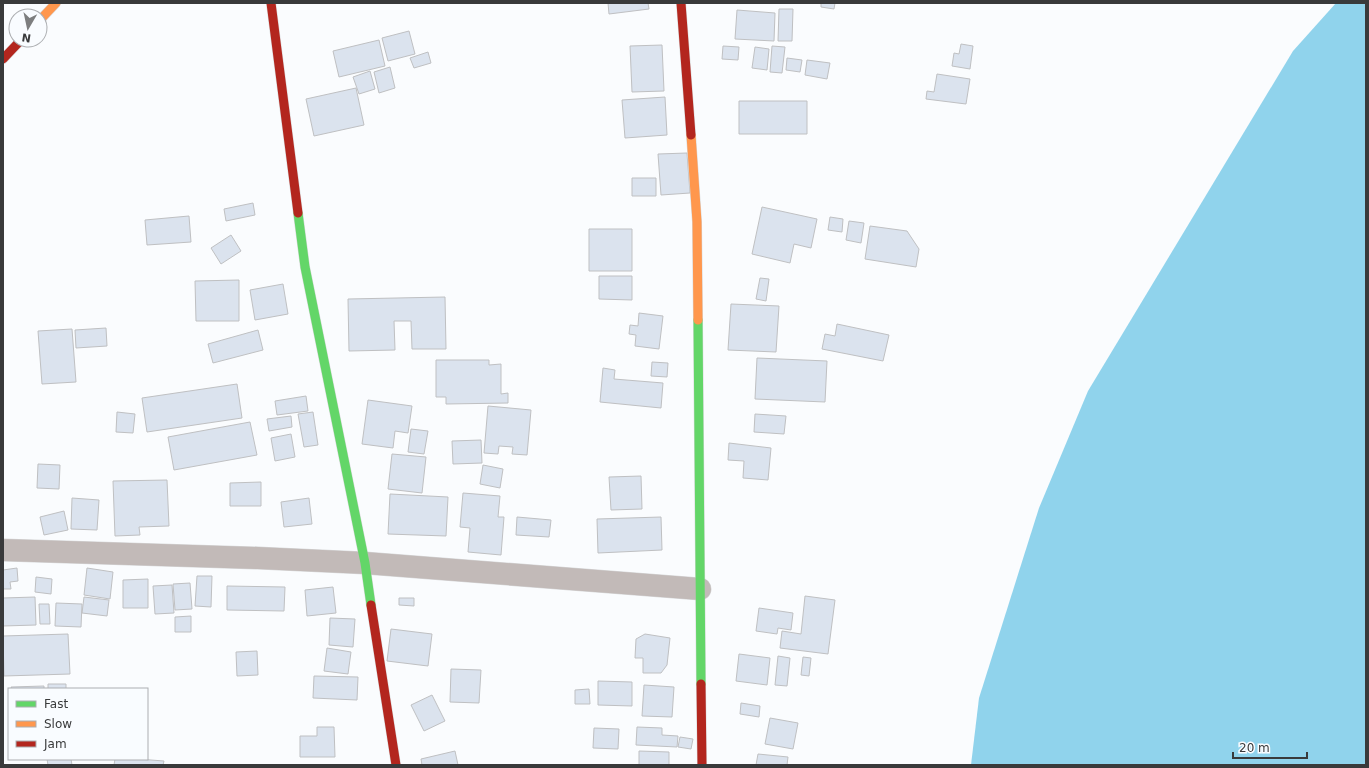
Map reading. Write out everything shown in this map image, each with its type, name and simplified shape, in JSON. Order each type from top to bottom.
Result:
[{"type":"street","points":[[48,12],[56,3]]},
{"type":"street","points":[[271,3],[305,267],[365,563],[396,765]]},
{"type":"street","points":[[681,3],[697,222],[702,765]]},
{"type":"street","points":[[3,59],[13,48]]},
{"type":"street","points":[[3,550],[365,563],[700,589]]},
{"type":"water","points":[[1336,3],[1366,3],[1366,765],[971,765],[979,698],[1039,508],[1088,391],[1293,51]]},
{"type":"building","points":[[608,3],[648,3],[649,9],[609,14]]},
{"type":"building","points":[[821,3],[835,3],[834,9],[821,7]]},
{"type":"building","points":[[779,9],[793,9],[792,41],[778,41]]},
{"type":"building","points":[[737,10],[775,13],[774,41],[735,39]]},
{"type":"building","points":[[409,31],[415,54],[388,61],[382,38]]},
{"type":"building","points":[[379,40],[385,66],[339,77],[333,51]]},
{"type":"building","points":[[961,44],[973,46],[970,69],[952,66],[954,53],[959,54]]},
{"type":"building","points":[[662,45],[664,91],[632,92],[630,46]]},
{"type":"building","points":[[723,46],[739,47],[738,60],[722,59]]},
{"type":"building","points":[[772,46],[785,47],[782,73],[770,72]]},
{"type":"building","points":[[755,47],[769,49],[767,70],[752,68]]},
{"type":"building","points":[[428,52],[431,63],[414,68],[410,58]]},
{"type":"building","points":[[787,58],[802,60],[800,72],[786,70]]},
{"type":"building","points":[[807,60],[830,63],[827,79],[805,75]]},
{"type":"building","points":[[390,67],[395,88],[379,93],[374,72]]},
{"type":"building","points":[[370,71],[375,89],[359,94],[353,77]]},
{"type":"building","points":[[937,74],[970,79],[966,104],[926,99],[927,91],[934,92]]},
{"type":"building","points":[[356,88],[364,125],[314,136],[306,99]]},
{"type":"building","points":[[665,97],[667,135],[625,138],[622,100]]},
{"type":"building","points":[[739,101],[807,101],[807,134],[739,134]]},
{"type":"building","points":[[687,153],[690,193],[661,195],[658,154]]},
{"type":"building","points":[[632,178],[656,178],[656,196],[632,196]]},
{"type":"building","points":[[253,203],[255,215],[226,221],[224,209]]},
{"type":"building","points":[[762,207],[817,219],[811,248],[794,244],[790,263],[752,254]]},
{"type":"building","points":[[189,216],[191,242],[147,245],[145,220]]},
{"type":"building","points":[[830,217],[843,219],[842,232],[828,230]]},
{"type":"building","points":[[849,221],[864,223],[861,243],[846,240]]},
{"type":"building","points":[[870,226],[907,231],[919,249],[916,267],[865,259]]},
{"type":"building","points":[[589,229],[632,229],[632,271],[589,271]]},
{"type":"building","points":[[231,235],[241,251],[221,264],[211,248]]},
{"type":"building","points":[[599,276],[632,276],[632,300],[599,299]]},
{"type":"building","points":[[760,278],[769,279],[766,301],[756,299]]},
{"type":"building","points":[[239,280],[239,321],[196,321],[195,281]]},
{"type":"building","points":[[283,284],[288,314],[255,320],[250,290]]},
{"type":"building","points":[[445,297],[446,349],[412,349],[411,321],[394,321],[395,350],[349,351],[348,299]]},
{"type":"building","points":[[731,304],[779,306],[776,352],[728,350]]},
{"type":"building","points":[[639,313],[663,316],[659,349],[635,346],[636,335],[629,334],[630,325],[638,326]]},
{"type":"building","points":[[837,324],[889,335],[883,361],[822,349],[825,334],[835,336]]},
{"type":"building","points":[[106,328],[107,346],[76,348],[75,330]]},
{"type":"building","points":[[72,329],[76,382],[42,384],[38,331]]},
{"type":"building","points":[[258,330],[263,350],[213,363],[208,344]]},
{"type":"building","points":[[757,358],[827,361],[825,402],[755,399]]},
{"type":"building","points":[[436,360],[489,360],[489,365],[501,364],[501,394],[508,393],[508,403],[446,404],[446,397],[436,397]]},
{"type":"building","points":[[652,362],[668,363],[667,377],[651,376]]},
{"type":"building","points":[[603,368],[615,370],[614,379],[663,383],[661,408],[600,402]]},
{"type":"building","points":[[237,384],[242,418],[147,432],[142,398]]},
{"type":"building","points":[[306,396],[308,411],[277,415],[275,401]]},
{"type":"building","points":[[368,400],[412,406],[408,433],[395,431],[393,448],[362,444]]},
{"type":"building","points":[[488,406],[531,410],[527,455],[512,454],[513,447],[499,446],[498,454],[484,453]]},
{"type":"building","points":[[117,412],[135,414],[133,433],[116,432]]},
{"type":"building","points":[[313,412],[318,445],[304,447],[298,414]]},
{"type":"building","points":[[755,414],[786,416],[784,434],[754,432]]},
{"type":"building","points":[[291,416],[292,427],[269,431],[267,419]]},
{"type":"building","points":[[250,422],[257,455],[174,470],[168,437]]},
{"type":"building","points":[[411,429],[428,431],[424,454],[408,452]]},
{"type":"building","points":[[291,434],[295,457],[275,461],[271,438]]},
{"type":"building","points":[[481,440],[482,463],[453,464],[452,441]]},
{"type":"building","points":[[729,443],[771,448],[768,480],[743,478],[744,461],[728,460]]},
{"type":"building","points":[[392,454],[426,457],[422,493],[388,489]]},
{"type":"building","points":[[38,464],[60,465],[59,489],[37,488]]},
{"type":"building","points":[[483,465],[503,469],[500,488],[480,484]]},
{"type":"building","points":[[641,476],[642,509],[611,510],[609,477]]},
{"type":"building","points":[[167,480],[169,526],[139,527],[140,535],[115,536],[113,481]]},
{"type":"building","points":[[261,482],[261,506],[230,506],[230,483]]},
{"type":"building","points":[[463,493],[500,496],[498,517],[504,517],[501,555],[468,552],[470,528],[460,527]]},
{"type":"building","points":[[390,494],[448,497],[446,536],[388,534]]},
{"type":"building","points":[[72,498],[99,500],[97,530],[71,529]]},
{"type":"building","points":[[309,498],[312,524],[284,527],[281,502]]},
{"type":"building","points":[[64,511],[68,530],[44,535],[40,517]]},
{"type":"building","points":[[517,517],[551,520],[549,537],[516,535]]},
{"type":"building","points":[[661,517],[662,550],[598,553],[597,519]]},
{"type":"building","points":[[17,568],[18,581],[10,582],[11,589],[3,589],[3,570]]},
{"type":"building","points":[[87,568],[113,572],[110,599],[84,595]]},
{"type":"building","points":[[197,576],[212,576],[211,607],[195,606]]},
{"type":"building","points":[[36,577],[52,579],[51,594],[35,592]]},
{"type":"building","points":[[148,579],[148,608],[123,608],[123,580]]},
{"type":"building","points":[[190,583],[192,609],[175,610],[173,584]]},
{"type":"building","points":[[172,585],[174,613],[155,614],[153,586]]},
{"type":"building","points":[[227,586],[285,587],[284,611],[227,610]]},
{"type":"building","points":[[333,587],[336,613],[307,616],[305,590]]},
{"type":"building","points":[[805,596],[835,600],[828,654],[780,648],[782,631],[801,634]]},
{"type":"building","points":[[35,597],[36,625],[3,626],[3,598]]},
{"type":"building","points":[[84,597],[109,600],[107,616],[82,613]]},
{"type":"building","points":[[399,598],[414,598],[414,606],[399,605]]},
{"type":"building","points":[[56,603],[82,604],[81,627],[55,626]]},
{"type":"building","points":[[39,604],[49,604],[50,624],[40,624]]},
{"type":"building","points":[[759,608],[793,613],[791,630],[778,628],[777,634],[756,631]]},
{"type":"building","points":[[191,616],[191,632],[175,632],[175,617]]},
{"type":"building","points":[[330,618],[355,619],[353,647],[329,645]]},
{"type":"building","points":[[391,629],[432,634],[428,666],[387,661]]},
{"type":"building","points":[[68,634],[70,674],[4,676],[3,636]]},
{"type":"building","points":[[645,634],[670,638],[667,665],[661,673],[643,673],[643,658],[635,658],[636,639]]},
{"type":"building","points":[[327,648],[351,652],[348,674],[324,671]]},
{"type":"building","points":[[257,651],[258,675],[237,676],[236,652]]},
{"type":"building","points":[[739,654],[770,658],[767,685],[736,681]]},
{"type":"building","points":[[778,656],[790,658],[787,686],[775,685]]},
{"type":"building","points":[[803,657],[811,658],[809,676],[801,675]]},
{"type":"building","points":[[451,669],[481,670],[479,703],[450,702]]},
{"type":"building","points":[[314,676],[358,677],[357,700],[313,698]]},
{"type":"building","points":[[598,681],[632,682],[632,706],[598,705]]},
{"type":"building","points":[[48,684],[66,684],[66,688],[48,688]]},
{"type":"building","points":[[644,685],[674,687],[672,717],[642,716]]},
{"type":"building","points":[[44,686],[44,688],[12,688]]},
{"type":"building","points":[[589,689],[590,704],[575,704],[575,690]]},
{"type":"building","points":[[432,695],[445,721],[424,731],[411,705]]},
{"type":"building","points":[[741,703],[760,706],[759,717],[740,714]]},
{"type":"building","points":[[770,718],[798,723],[793,749],[765,744]]},
{"type":"building","points":[[317,727],[334,727],[335,757],[300,757],[300,736],[317,736]]},
{"type":"building","points":[[637,727],[662,728],[662,735],[678,736],[677,747],[636,745]]},
{"type":"building","points":[[594,728],[619,729],[618,749],[593,748]]},
{"type":"building","points":[[680,737],[693,739],[691,749],[678,747]]},
{"type":"building","points":[[455,751],[458,765],[422,765],[421,759]]},
{"type":"building","points":[[639,751],[669,752],[669,765],[639,765]]},
{"type":"building","points":[[758,754],[788,757],[787,765],[756,765]]},
{"type":"building","points":[[47,760],[71,760],[72,765],[48,765]]},
{"type":"building","points":[[115,760],[164,761],[163,765],[114,765]]},
{"type":"traffic: fast","points":[[298,213],[305,267],[365,563],[371,605]]},
{"type":"traffic: fast","points":[[698,320],[701,684]]},
{"type":"traffic: slow","points":[[48,12],[56,3]]},
{"type":"traffic: slow","points":[[691,135],[697,222],[698,320]]},
{"type":"traffic: jam","points":[[271,3],[298,213]]},
{"type":"traffic: jam","points":[[681,3],[691,135]]},
{"type":"traffic: jam","points":[[3,59],[13,48]]},
{"type":"traffic: jam","points":[[371,605],[396,765]]},
{"type":"traffic: jam","points":[[701,684],[702,765]]}]
